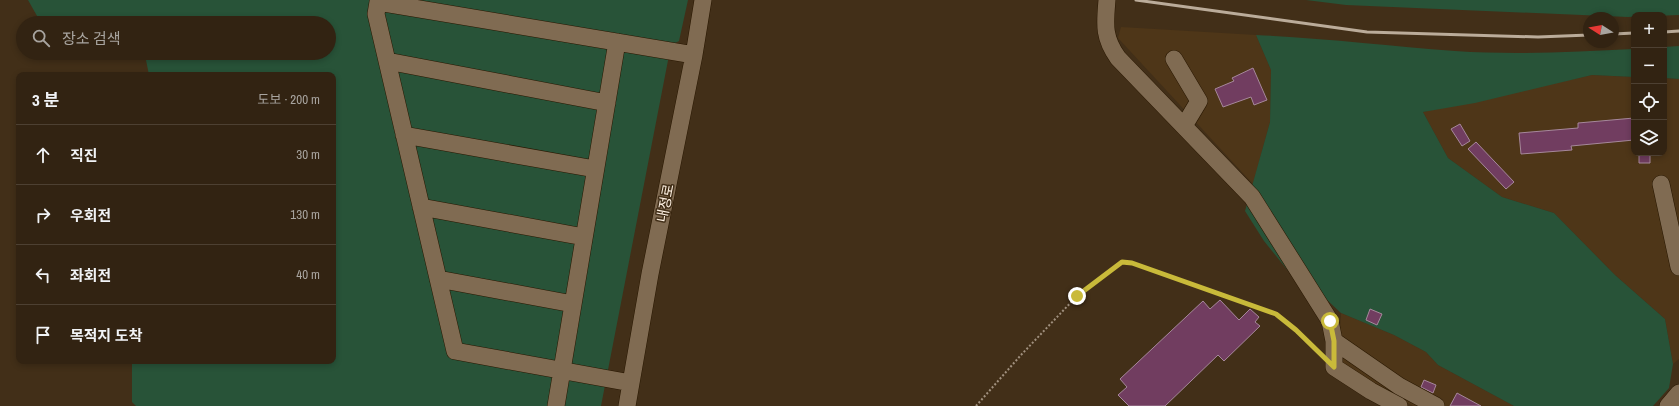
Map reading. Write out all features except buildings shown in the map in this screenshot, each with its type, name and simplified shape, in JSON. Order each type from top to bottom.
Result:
[{"type":"street","name":"내정로","points":[[627,406],[650,274],[704,0]]},
{"type":"street","points":[[1107,0],[1105,33],[1110,47],[1118,58],[1252,196],[1330,321],[1334,341],[1334,367],[1371,391],[1398,406]]},
{"type":"street","points":[[631,383],[455,351],[376,14],[378,1],[694,55]]},
{"type":"street","points":[[556,406],[617,42]]},
{"type":"street","points":[[1174,60],[1199,101],[1184,126]]},
{"type":"street","points":[[387,61],[607,103]]},
{"type":"street","points":[[404,135],[595,169]]},
{"type":"street","points":[[1661,184],[1679,267]]},
{"type":"street","points":[[421,207],[584,237]]},
{"type":"street","points":[[438,279],[573,304]]},
{"type":"street","points":[[1334,341],[1399,386],[1436,406]]},
{"type":"street","points":[[1668,406],[1679,393]]},
{"type":"path","points":[[976,406],[1021,355],[1077,296],[1122,262],[1132,263],[1276,314],[1296,330],[1334,367]]},
{"type":"shaded area","points":[[1121,27],[1256,35],[1271,70],[1270,122],[1253,184],[1118,38]]},
{"type":"shaded area","points":[[1592,75],[1631,77],[1631,156],[1667,156],[1667,78],[1679,79],[1679,359],[1673,364],[1665,319],[1615,275],[1554,213],[1502,197],[1448,158],[1423,112]]},
{"type":"shaded area","points":[[1341,313],[1394,335],[1426,352],[1438,365],[1514,406],[1413,406],[1338,365]]},
{"type":"green space","points":[[28,0],[688,0],[679,41],[671,45],[601,406],[136,406],[132,402],[132,364],[336,364],[336,72],[148,72],[146,60],[336,60],[336,16],[37,16]]},
{"type":"green space","points":[[1306,0],[1679,0],[1679,15],[1667,15],[1667,12],[1631,12],[1631,17],[1628,17],[1619,17],[1619,12],[1583,12],[1583,15],[1346,5]]},
{"type":"green space","points":[[1256,35],[1455,51],[1500,53],[1545,53],[1631,49],[1631,77],[1592,75],[1475,103],[1423,112],[1448,158],[1502,197],[1554,213],[1615,275],[1665,319],[1673,364],[1669,388],[1653,406],[1514,406],[1438,365],[1426,352],[1394,335],[1341,313],[1327,300],[1310,298],[1264,241],[1245,211],[1270,122],[1271,70]]},
{"type":"green space","points":[[1679,46],[1679,79],[1667,78],[1667,47]]},
{"type":"railway","points":[[1136,0],[1367,32],[1538,37],[1583,35]]},
{"type":"railway","points":[[1667,32],[1679,31]]},
{"type":"railway","points":[[1619,34],[1631,33]]},
{"type":"route","points":[[1077,296],[1122,262],[1132,263],[1276,314],[1296,330],[1334,367],[1334,341],[1330,321]]}]
